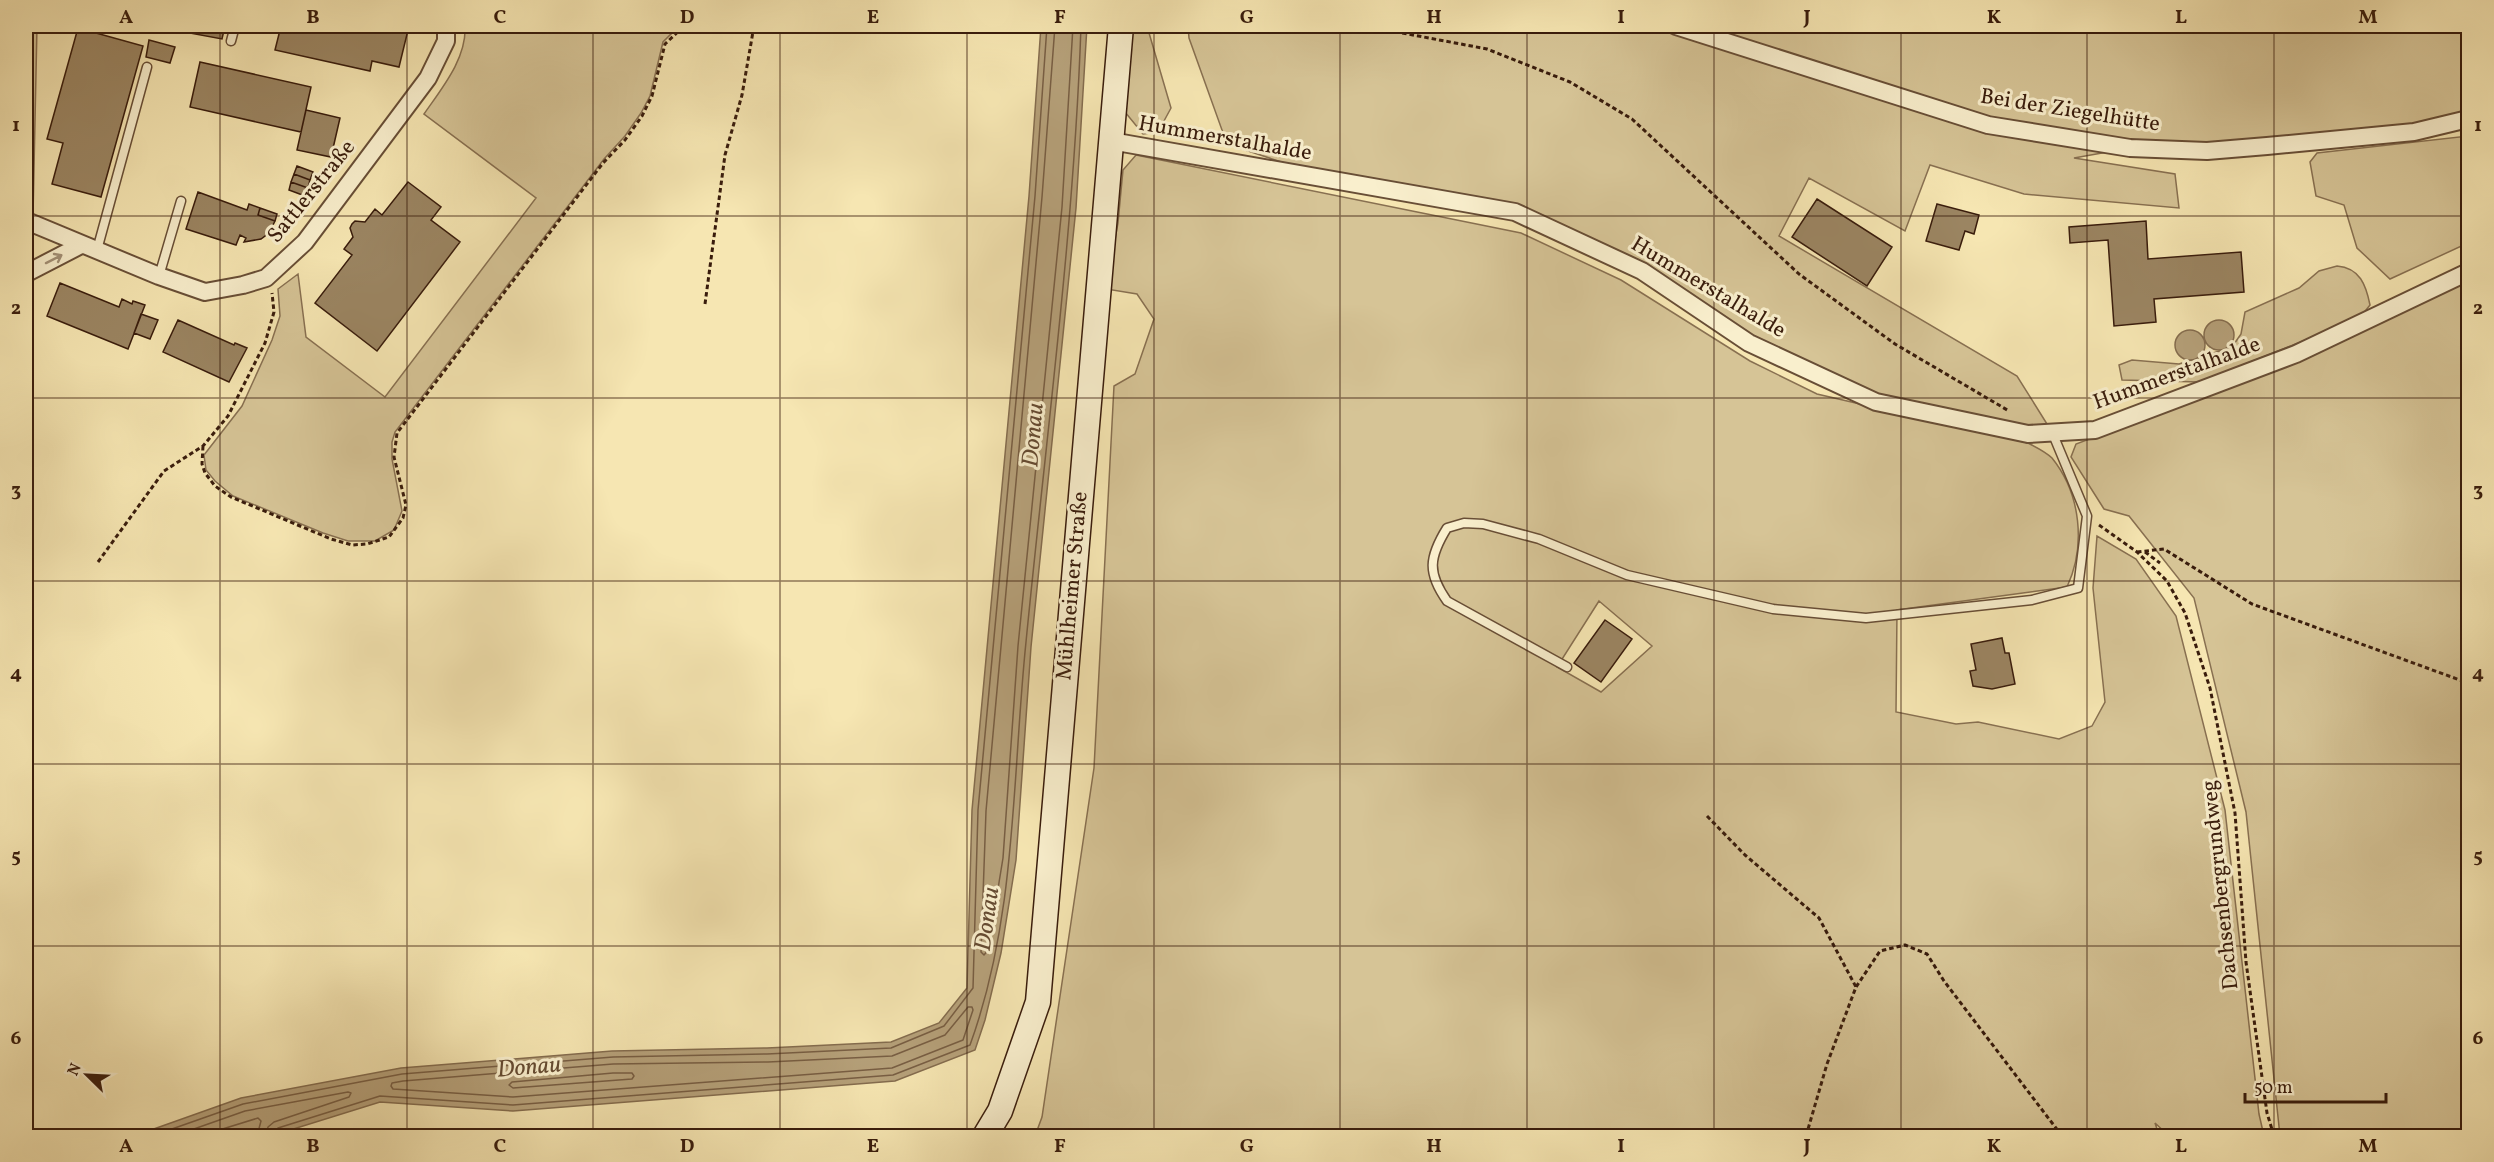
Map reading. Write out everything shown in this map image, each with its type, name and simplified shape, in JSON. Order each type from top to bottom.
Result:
[{"type":"main road","name":"Mühlheimer Straße","points":[[985,1137],[1000,1111],[1038,1002],[1121,26]]},
{"type":"street","name":"Sattlerstraße","points":[[26,223],[29,222],[159,276],[205,292],[266,278],[286,262],[304,242],[428,78],[446,41],[446,26]]},
{"type":"street","name":"Bei der Ziegelhütte","points":[[1676,26],[1988,125],[2130,148],[2207,151],[2267,147],[2414,132],[2469,119]]},
{"type":"street","name":"Hummerstalhalde","points":[[1112,141],[1515,213],[1642,271],[1749,343],[1876,402],[2028,434],[2095,430],[2285,358],[2469,273]]},
{"type":"street","points":[[26,271],[89,247]]},
{"type":"lane","points":[[231,41],[235,26]]},
{"type":"lane","points":[[89,247],[147,67]]},
{"type":"lane","points":[[159,276],[181,201]]},
{"type":"lane","points":[[1567,667],[1447,601],[1434,582],[1432,564],[1438,543],[1447,528],[1464,523],[1483,524],[1539,539],[1627,575],[1773,609],[1866,618],[2032,600],[2078,588],[2087,516],[2052,432]]},
{"type":"path","points":[[203,446],[202,464],[205,473],[215,486],[231,497],[352,545],[367,544],[389,537],[403,518],[406,505],[394,457],[397,433],[603,163],[625,141],[652,96],[665,44],[685,26],[698,28],[717,26]]},
{"type":"path","points":[[705,304],[725,155],[742,95],[754,26]]},
{"type":"path","points":[[1373,26],[1487,49],[1570,82],[1632,119],[1799,274],[1895,344],[2014,414]]},
{"type":"path","points":[[98,562],[164,471],[203,446],[228,416],[265,343],[274,312],[273,296],[266,278]]},
{"type":"path","name":"Dachsenbergrundweg","points":[[2087,516],[2137,552],[2167,582],[2185,613],[2210,688],[2235,813],[2246,962],[2267,1113],[2274,1137]]},
{"type":"path","points":[[2137,552],[2164,549],[2252,604],[2469,683]]},
{"type":"path","points":[[2144,551],[2160,563]]},
{"type":"path","points":[[1707,816],[1745,855],[1819,918],[1856,987]]},
{"type":"path","points":[[1806,1137],[1827,1064],[1856,987],[1881,951],[1905,945],[1928,954],[1944,981],[2062,1137]]},
{"type":"shaded area","points":[[26,26],[37,26],[33,216],[26,215]]},
{"type":"shaded area","points":[[465,26],[669,26],[668,28],[676,29],[663,42],[650,96],[625,136],[604,159],[395,432],[392,442],[392,459],[402,511],[394,530],[375,541],[348,541],[233,496],[206,470],[204,455],[242,406],[272,340],[280,316],[278,289],[298,274],[306,337],[385,397],[536,198],[424,114],[458,61],[465,38]]},
{"type":"shaded area","points":[[1131,26],[1147,26],[1171,108],[1158,132],[1143,134],[1125,112]]},
{"type":"shaded area","points":[[1188,26],[2468,26],[2468,119],[2414,132],[2130,148],[2074,158],[2175,174],[2179,208],[2024,194],[1930,165],[1905,231],[1809,178],[1779,236],[2017,376],[2052,432],[1876,402],[1749,343],[1642,271],[1515,213],[1348,184],[1227,144],[1189,38]]},
{"type":"shaded area","points":[[2468,136],[2468,243],[2390,279],[2357,248],[2344,205],[2316,196],[2310,162],[2317,153]]},
{"type":"shaded area","points":[[1136,155],[1521,233],[1621,280],[1750,361],[1817,394],[2028,443],[2050,456],[2062,472],[2069,488],[2078,521],[2077,555],[2067,587],[1897,610],[1896,712],[1956,724],[1978,722],[2059,739],[2092,726],[2105,702],[2093,588],[2097,536],[2136,559],[2176,616],[2225,810],[2259,1114],[2264,1136],[2169,1136],[2155,1123],[2157,1129],[2165,1136],[1035,1136],[1042,1117],[1094,768],[1114,386],[1135,374],[1154,319],[1137,294],[1106,289],[1118,223],[1123,170]],"holes":[[[1599,601],[1652,646],[1601,692],[1557,667]]]},
{"type":"shaded area","points":[[2337,266],[2351,270],[2364,284],[2370,305],[2362,315],[2200,382],[2122,380],[2119,365],[2132,360],[2179,364],[2232,347],[2241,334],[2245,312],[2299,288],[2319,271]]},
{"type":"shaded area","points":[[2468,275],[2468,1136],[2280,1136],[2246,812],[2194,598],[2129,516],[2104,509],[2071,457],[2076,444],[2309,356]]},
{"type":"water","name":"Donau","points":[[1041,26],[1087,26],[1076,208],[1031,647],[1016,860],[1001,953],[985,1020],[975,1050],[895,1081],[513,1111],[380,1102],[271,1136],[134,1136],[241,1098],[401,1068],[612,1051],[767,1048],[891,1042],[939,1023],[967,988],[972,810],[1029,196]]},
{"type":"water","points":[[2219,320],[2229,325],[2234,335],[2229,345],[2219,350],[2209,345],[2204,335],[2209,325]]},
{"type":"water","points":[[2190,330],[2200,335],[2205,345],[2200,355],[2190,360],[2180,355],[2175,345],[2180,335]]},
{"type":"building","points":[[152,26],[225,26],[222,39]]},
{"type":"building","points":[[281,26],[409,26],[399,67],[372,61],[370,71],[275,50]]},
{"type":"building","points":[[78,28],[143,46],[101,197],[52,184],[63,143],[47,139]]},
{"type":"building","points":[[149,40],[175,47],[170,63],[146,57]]},
{"type":"building","points":[[200,62],[311,87],[301,132],[190,107]]},
{"type":"building","points":[[306,110],[340,118],[331,157],[297,150]]},
{"type":"building","points":[[297,166],[313,172],[310,180],[294,174]]},
{"type":"building","points":[[294,174],[310,180],[308,188],[291,182]]},
{"type":"building","points":[[291,182],[308,188],[305,196],[289,190]]},
{"type":"building","points":[[408,182],[441,207],[431,220],[460,242],[377,351],[315,303],[352,255],[344,249],[353,237],[350,228],[352,224],[355,221],[365,222],[375,209],[382,215]]},
{"type":"building","points":[[198,192],[247,210],[249,204],[260,208],[258,215],[275,221],[269,233],[261,239],[244,242],[246,238],[240,235],[236,245],[186,229]]},
{"type":"building","points":[[1817,199],[1892,247],[1867,286],[1792,237]]},
{"type":"building","points":[[1937,204],[1979,215],[1974,234],[1965,231],[1959,250],[1926,241]]},
{"type":"building","points":[[260,208],[277,214],[275,221],[258,215]]},
{"type":"building","points":[[2146,221],[2148,259],[2241,252],[2244,292],[2154,299],[2156,322],[2114,326],[2108,240],[2070,243],[2069,227]]},
{"type":"building","points":[[60,283],[119,307],[122,299],[132,304],[133,301],[145,305],[128,349],[47,316]]},
{"type":"building","points":[[141,314],[158,320],[150,339],[134,333]]},
{"type":"building","points":[[178,320],[234,345],[235,343],[247,348],[229,382],[163,352]]},
{"type":"building","points":[[1605,620],[1632,639],[1601,682],[1574,663]]},
{"type":"building","points":[[2002,638],[2005,653],[2009,653],[2015,684],[1992,689],[1973,686],[1970,671],[1976,670],[1971,644]]}]
